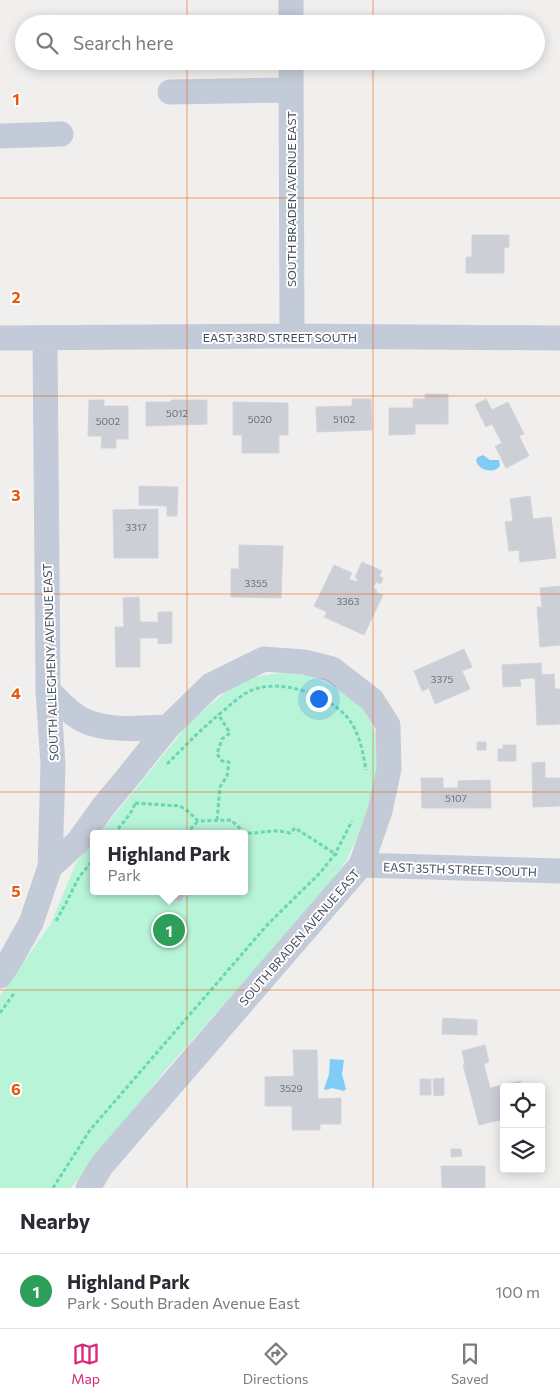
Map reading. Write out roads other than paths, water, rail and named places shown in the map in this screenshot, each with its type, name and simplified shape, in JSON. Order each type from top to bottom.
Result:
[{"type":"street","points":[[291,0],[291,15]]},
{"type":"street","name":"SOUTH BRADEN AVENUE EAST","points":[[291,70],[292,336]]},
{"type":"street","points":[[170,92],[291,90]]},
{"type":"street","points":[[0,136],[61,134]]},
{"type":"street","name":"EAST 33RD STREET SOUTH","points":[[0,338],[292,336],[560,338]]},
{"type":"street","name":"SOUTH ALLEGHENY AVENUE EAST","points":[[0,976],[31,923],[50,867],[53,765],[48,690],[45,338]]},
{"type":"street","name":"SOUTH BRADEN AVENUE EAST","points":[[50,867],[78,842],[103,807],[168,727],[211,685],[264,659],[304,662],[332,669],[372,700],[388,726],[389,769],[380,810],[360,865],[102,1165],[88,1188]]},
{"type":"street","points":[[48,690],[66,708],[84,720],[106,727],[129,729],[168,727]]},
{"type":"street","name":"EAST 35TH STREET SOUTH","points":[[360,865],[560,872]]},
{"type":"water","points":[[483,455],[490,460],[499,460],[500,466],[490,471],[483,469],[477,464],[476,460]]},
{"type":"water","points":[[330,1059],[344,1060],[342,1074],[346,1089],[344,1091],[332,1088],[324,1089],[329,1074]]},
{"type":"place","name":"Highland Park","points":[[169,930]]}]
